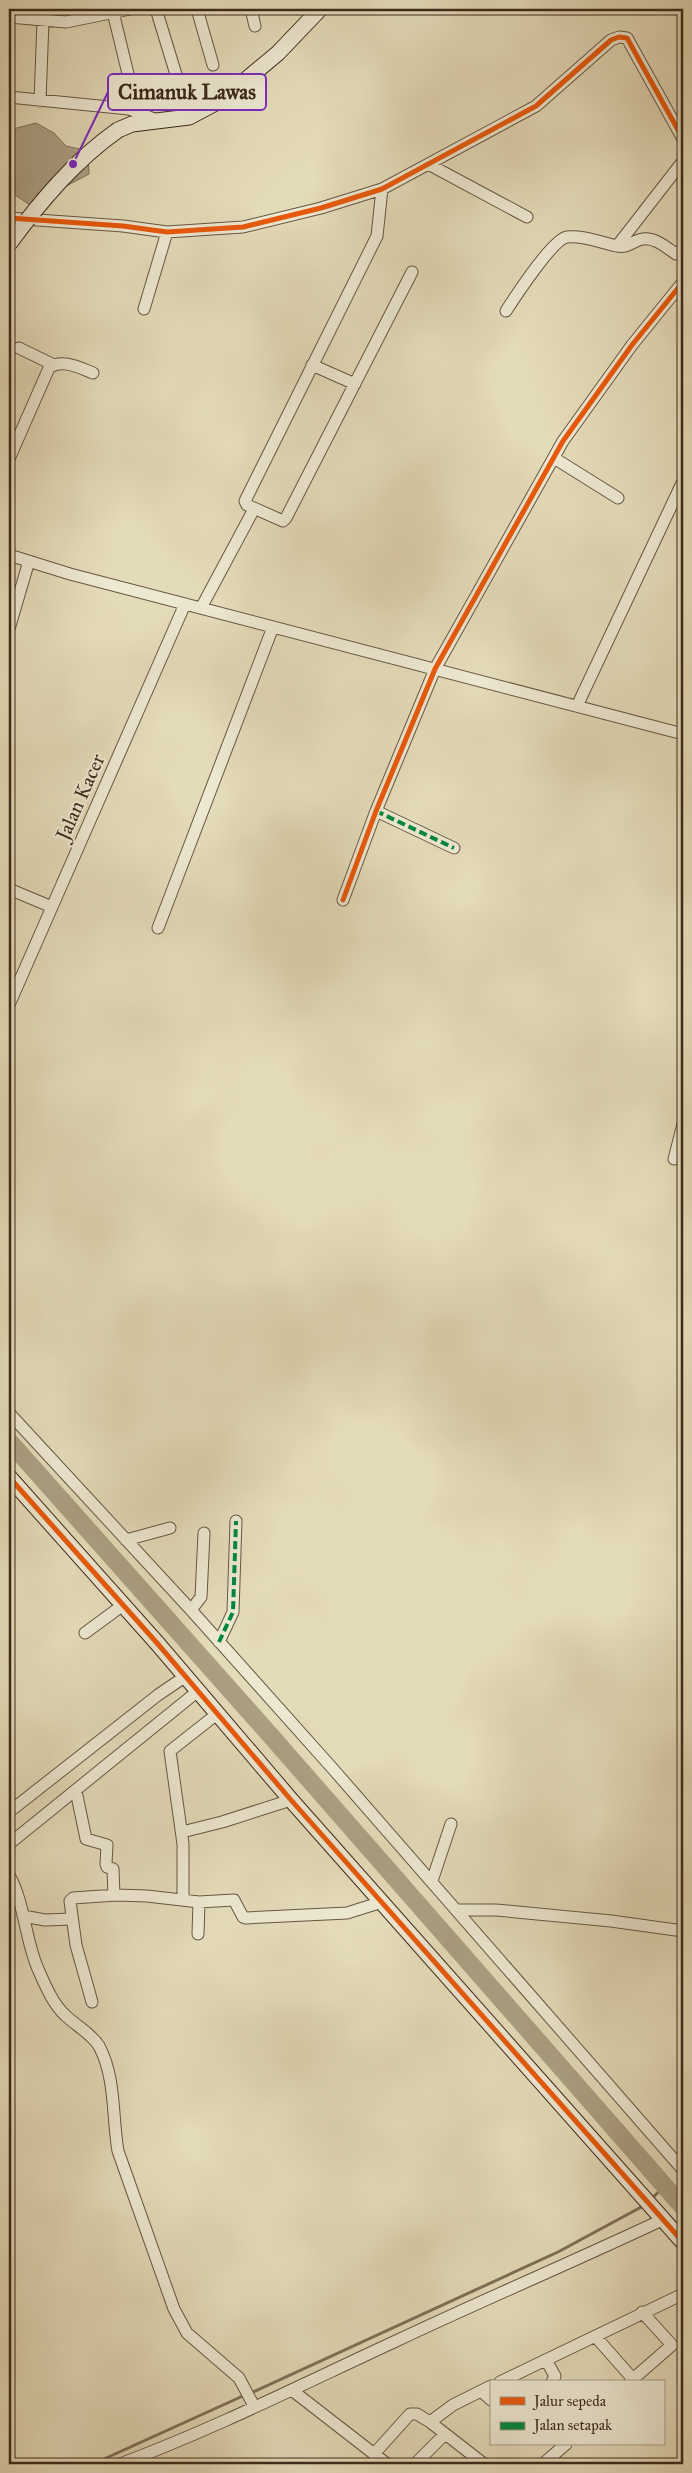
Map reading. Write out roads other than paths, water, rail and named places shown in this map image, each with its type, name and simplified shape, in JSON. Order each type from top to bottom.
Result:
[{"type":"street","points":[[9,17],[66,22],[84,14],[130,9]]},
{"type":"street","points":[[156,9],[189,117]]},
{"type":"street","points":[[197,9],[213,65]]},
{"type":"street","points":[[250,9],[255,26]]},
{"type":"street","points":[[9,244],[33,211],[92,148],[118,130],[132,124],[189,117],[223,100],[278,53],[320,9]]},
{"type":"street","points":[[113,12],[137,111]]},
{"type":"street","points":[[40,101],[43,21]]},
{"type":"street","points":[[9,218],[135,227],[167,232],[243,226],[321,208],[382,189],[430,165],[536,106],[610,40],[619,37],[627,38],[683,139]]},
{"type":"street","points":[[9,97],[137,111],[157,120]]},
{"type":"street","points":[[617,246],[683,161]]},
{"type":"street","points":[[430,165],[528,217]]},
{"type":"street","points":[[382,189],[376,236],[244,501],[245,503],[254,509],[283,521],[286,518],[412,272]]},
{"type":"street","points":[[144,308],[167,232]]},
{"type":"street","points":[[506,311],[529,277],[559,242],[567,237],[623,248],[643,239],[659,243],[676,254],[683,248]]},
{"type":"street","points":[[342,900],[376,811],[435,669],[563,441],[632,345],[683,282]]},
{"type":"street","points":[[18,348],[54,364],[67,364],[93,373]]},
{"type":"street","points":[[9,459],[48,371],[54,364]]},
{"type":"street","points":[[312,365],[355,384]]},
{"type":"street","points":[[554,458],[618,498]]},
{"type":"street","points":[[577,706],[683,482]]},
{"type":"street","points":[[201,608],[254,509]]},
{"type":"street","points":[[9,554],[70,574],[683,734]]},
{"type":"street","points":[[9,629],[29,561]]},
{"type":"street","name":"Jalan Kacer","points":[[9,1006],[185,604]]},
{"type":"street","points":[[158,928],[273,627]]},
{"type":"street","points":[[376,811],[454,848]]},
{"type":"street","points":[[9,889],[52,907]]},
{"type":"street","points":[[674,1159],[683,1124]]},
{"type":"street","points":[[9,1413],[191,1610],[432,1881],[683,2170]]},
{"type":"street","points":[[9,1477],[192,1683],[291,1800],[683,2242]]},
{"type":"street","points":[[219,1642],[233,1612],[236,1522]]},
{"type":"street","points":[[126,1540],[170,1528]]},
{"type":"street","points":[[191,1610],[201,1597],[204,1533]]},
{"type":"street","points":[[86,1633],[123,1605]]},
{"type":"street","points":[[9,1844],[76,1791],[192,1683]]},
{"type":"street","points":[[9,1812],[158,1695],[192,1683]]},
{"type":"street","points":[[183,1899],[184,1862],[182,1832],[170,1749],[217,1714]]},
{"type":"street","points":[[76,1791],[86,1839],[107,1845],[106,1864],[107,1867],[113,1869],[114,1895]]},
{"type":"street","points":[[182,1832],[220,1823],[291,1800]]},
{"type":"street","points":[[432,1881],[451,1824]]},
{"type":"street","points":[[9,1875],[38,1969],[51,1996],[66,2016],[82,2028],[98,2045],[105,2060],[111,2084],[114,2128],[118,2151],[179,2320],[192,2338],[221,2360],[239,2378],[252,2402]]},
{"type":"street","points":[[92,2002],[76,1945],[70,1901],[73,1898],[114,1895],[183,1899],[199,1902],[234,1900],[246,1918],[347,1913],[382,1902]]},
{"type":"street","points":[[198,1934],[199,1902]]},
{"type":"street","points":[[457,1910],[496,1910],[611,1921],[683,1932]]},
{"type":"street","points":[[23,1916],[45,1920],[72,1919]]},
{"type":"street","points":[[120,2464],[252,2402],[293,2391],[407,2336],[664,2219]]},
{"type":"street","points":[[504,2380],[642,2312],[683,2294]]},
{"type":"street","points":[[595,2336],[631,2380],[672,2345],[642,2312]]},
{"type":"street","points":[[546,2360],[555,2376],[553,2380]]},
{"type":"street","points":[[430,2422],[453,2405],[486,2388]]},
{"type":"street","points":[[293,2391],[387,2464]]},
{"type":"street","points":[[374,2454],[410,2414],[417,2414],[430,2422],[480,2463]]},
{"type":"street","points":[[415,2464],[444,2435]]},
{"type":"street","points":[[543,2464],[564,2446]]},
{"type":"waterway","points":[[9,1441],[271,1736],[683,2207]]},
{"type":"waterway","points":[[651,2199],[665,2186]]},
{"type":"waterway","points":[[251,2393],[558,2252],[645,2205]]},
{"type":"waterway","points":[[93,2464],[245,2395]]},
{"type":"place","name":"Cimanuk Lawas","points":[[73,164]]}]
